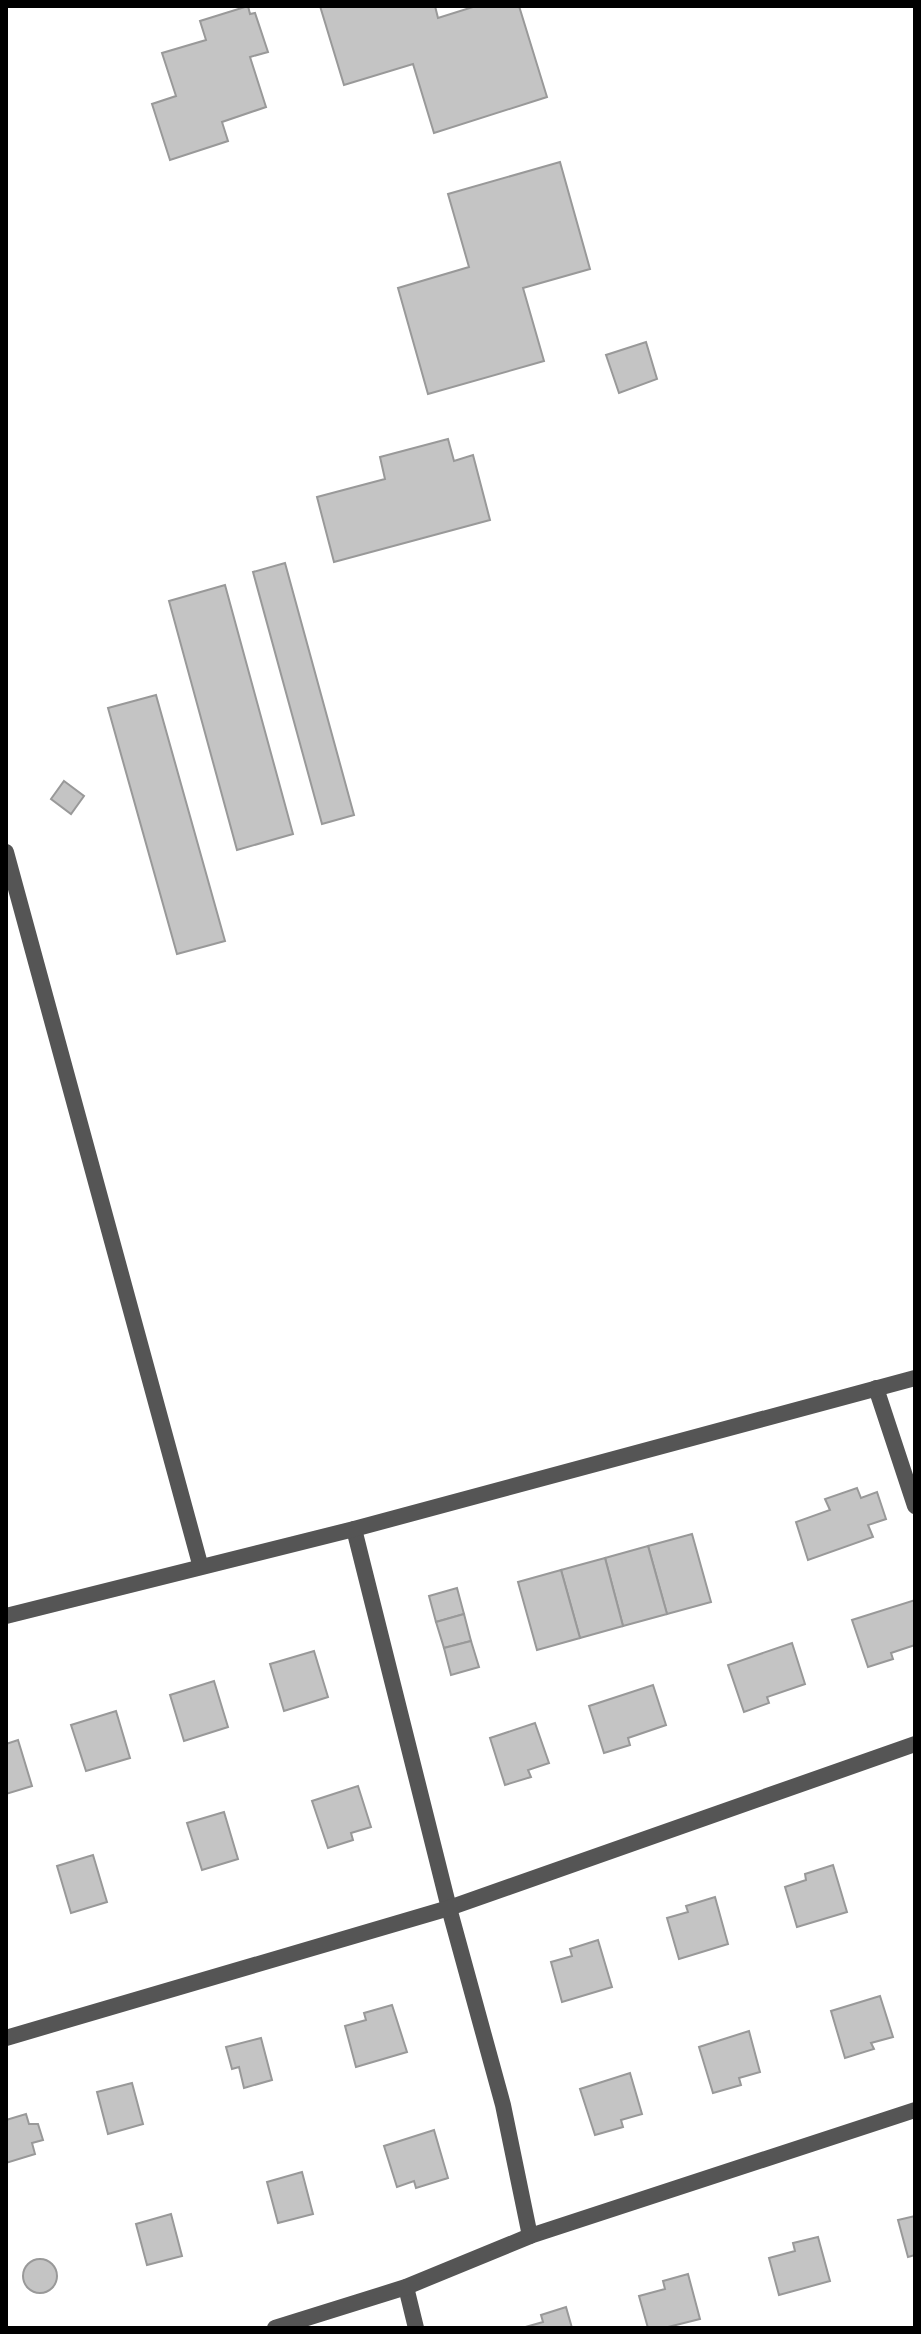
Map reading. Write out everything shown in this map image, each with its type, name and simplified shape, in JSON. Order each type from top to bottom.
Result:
[{"type":"street","points":[[6,852],[9,873],[200,1564]]},
{"type":"street","points":[[6,1616],[200,1564],[354,1529],[915,1378]]},
{"type":"street","points":[[876,1388],[915,1506]]},
{"type":"street","points":[[354,1529],[449,1908],[503,2105],[530,2236]]},
{"type":"street","points":[[6,2038],[449,1908],[915,1744]]},
{"type":"street","points":[[275,2328],[406,2287],[530,2236],[915,2110]]},
{"type":"street","points":[[406,2287],[416,2328]]},
{"type":"building","points":[[248,6],[250,14],[255,13],[268,52],[250,57],[266,107],[222,122],[228,141],[170,160],[152,104],[176,96],[162,53],[206,40],[200,21]]},
{"type":"building","points":[[320,6],[435,6],[438,18],[476,6],[519,6],[547,97],[434,133],[413,64],[344,85]]},
{"type":"building","points":[[560,162],[590,269],[523,288],[544,361],[428,394],[398,288],[469,267],[448,194]]},
{"type":"building","points":[[646,342],[657,379],[619,393],[606,355]]},
{"type":"building","points":[[448,439],[454,461],[473,455],[490,520],[334,562],[317,497],[385,479],[380,457]]},
{"type":"building","points":[[285,563],[354,815],[322,824],[253,572]]},
{"type":"building","points":[[225,585],[293,834],[237,850],[169,601]]},
{"type":"building","points":[[156,695],[225,941],[177,954],[108,708]]},
{"type":"building","points":[[64,781],[84,796],[71,814],[51,799]]},
{"type":"building","points":[[857,1488],[861,1498],[877,1492],[886,1519],[868,1525],[873,1537],[808,1560],[796,1522],[830,1510],[825,1499]]},
{"type":"building","points":[[692,1534],[711,1602],[667,1614],[648,1546]]},
{"type":"building","points":[[648,1546],[667,1614],[623,1626],[605,1558]]},
{"type":"building","points":[[605,1558],[623,1626],[580,1638],[561,1570]]},
{"type":"building","points":[[561,1570],[580,1638],[537,1650],[518,1582]]},
{"type":"building","points":[[457,1588],[464,1614],[436,1622],[429,1596]]},
{"type":"building","points":[[915,1600],[915,1645],[891,1653],[893,1659],[868,1667],[852,1620]]},
{"type":"building","points":[[464,1614],[471,1641],[444,1648],[436,1622]]},
{"type":"building","points":[[471,1641],[479,1667],[451,1675],[444,1648]]},
{"type":"building","points":[[792,1643],[805,1684],[767,1697],[769,1703],[744,1712],[728,1665]]},
{"type":"building","points":[[314,1651],[328,1697],[284,1711],[270,1664]]},
{"type":"building","points":[[214,1681],[228,1727],[184,1741],[170,1695]]},
{"type":"building","points":[[653,1685],[666,1725],[628,1738],[630,1745],[604,1753],[589,1706]]},
{"type":"building","points":[[116,1711],[130,1758],[86,1771],[71,1725]]},
{"type":"building","points":[[535,1723],[549,1763],[528,1770],[531,1777],[505,1785],[490,1738]]},
{"type":"building","points":[[18,1740],[32,1786],[6,1794],[6,1744]]},
{"type":"building","points":[[358,1786],[371,1827],[351,1833],[353,1840],[328,1848],[312,1801]]},
{"type":"building","points":[[224,1812],[238,1859],[202,1870],[187,1823]]},
{"type":"building","points":[[93,1855],[107,1902],[71,1913],[57,1866]]},
{"type":"building","points":[[833,1865],[847,1912],[797,1927],[785,1887],[806,1880],[805,1874]]},
{"type":"building","points":[[715,1897],[728,1944],[679,1959],[667,1918],[688,1912],[686,1906]]},
{"type":"building","points":[[598,1940],[612,1987],[562,2002],[551,1962],[572,1956],[570,1949]]},
{"type":"building","points":[[880,1996],[893,2037],[871,2043],[874,2049],[845,2058],[831,2011]]},
{"type":"building","points":[[392,2005],[407,2052],[356,2067],[345,2026],[366,2020],[364,2013]]},
{"type":"building","points":[[749,2031],[760,2072],[739,2078],[741,2085],[713,2093],[699,2047]]},
{"type":"building","points":[[261,2038],[272,2080],[244,2088],[239,2067],[232,2069],[226,2047]]},
{"type":"building","points":[[630,2073],[642,2114],[621,2120],[623,2127],[595,2135],[580,2089]]},
{"type":"building","points":[[132,2083],[143,2124],[108,2134],[97,2092]]},
{"type":"building","points":[[26,2114],[29,2124],[38,2124],[43,2140],[32,2143],[35,2154],[6,2163],[6,2120]]},
{"type":"building","points":[[434,2130],[448,2178],[416,2188],[414,2181],[397,2187],[384,2146]]},
{"type":"building","points":[[302,2172],[313,2214],[278,2223],[267,2182]]},
{"type":"building","points":[[171,2214],[182,2256],[147,2265],[136,2224]]},
{"type":"building","points":[[915,2216],[915,2255],[908,2257],[898,2220]]},
{"type":"building","points":[[818,2237],[830,2281],[779,2295],[769,2258],[795,2251],[793,2243]]},
{"type":"building","points":[[40,2259],[52,2264],[57,2276],[52,2288],[40,2293],[28,2288],[23,2276],[28,2264]]},
{"type":"building","points":[[688,2274],[700,2319],[664,2328],[648,2328],[639,2296],[665,2289],[663,2281]]},
{"type":"building","points":[[566,2307],[572,2328],[522,2328],[543,2322],[541,2315]]}]
